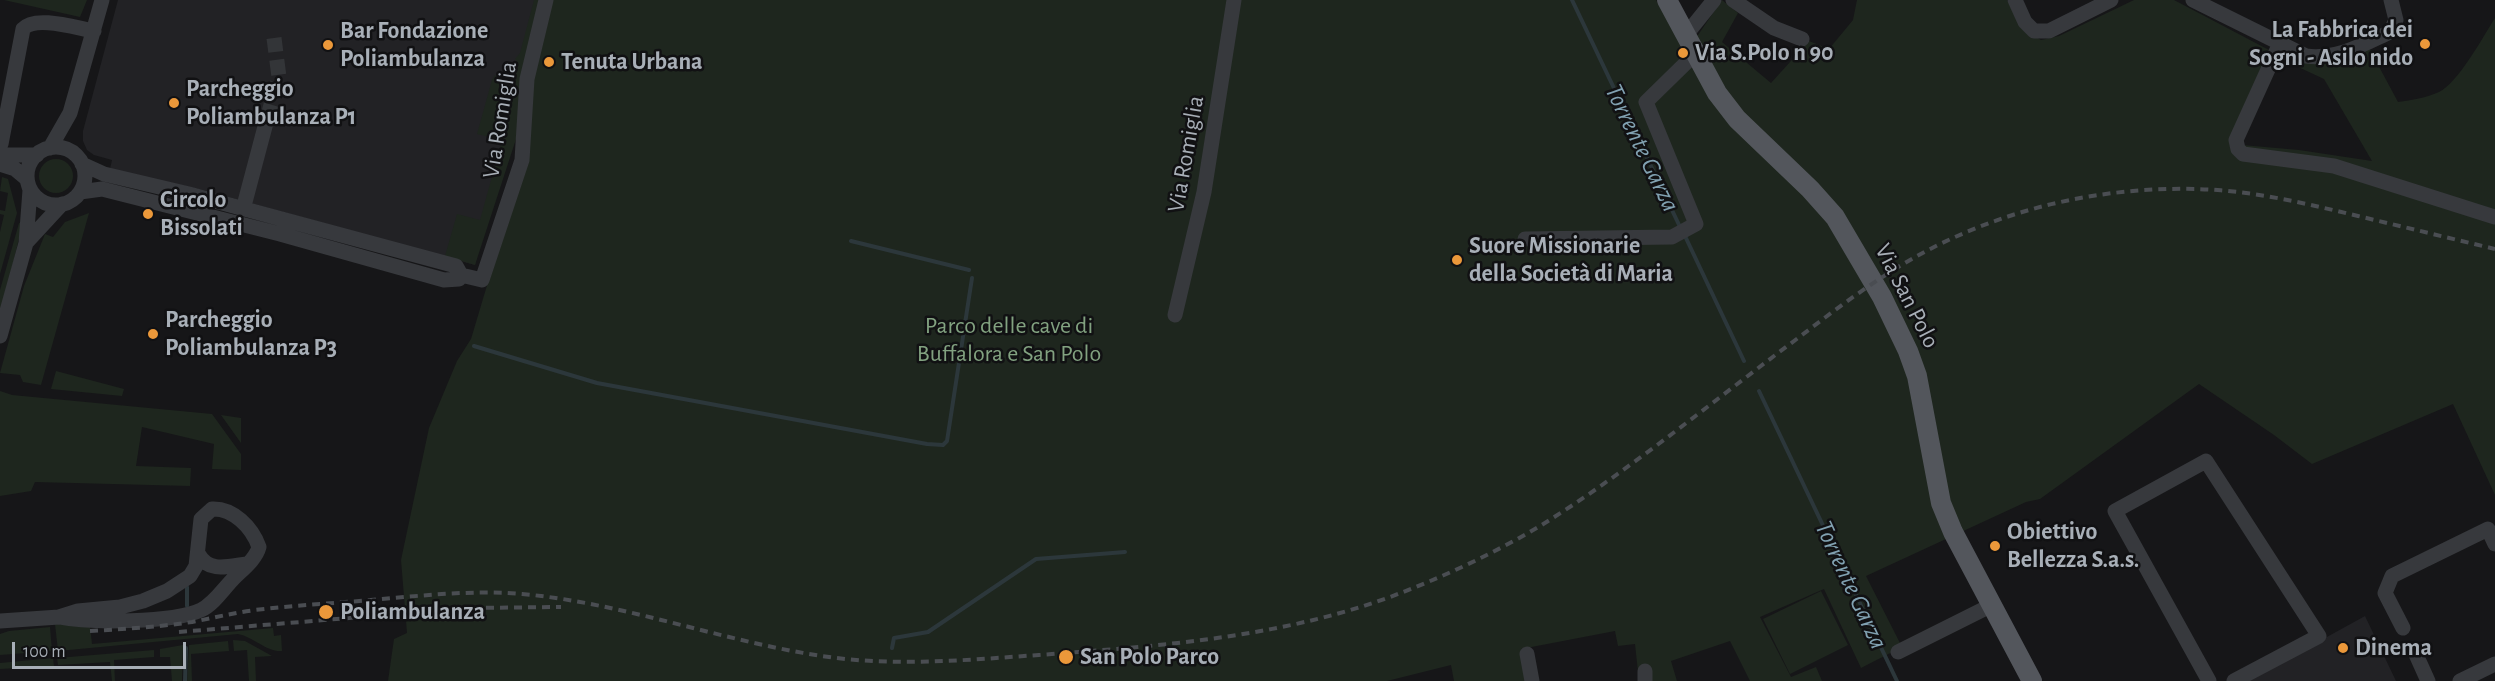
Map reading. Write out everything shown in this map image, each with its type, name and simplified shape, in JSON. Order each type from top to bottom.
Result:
[{"type":"main road","name":"Via San Polo","points":[[1667,0],[1695,54],[1737,120],[1810,189],[1835,218],[1882,297],[1908,351],[1917,376],[1941,503],[1953,532],[2032,681]]},
{"type":"street","points":[[0,164],[15,169],[40,200],[47,204],[62,204],[72,200],[80,192],[85,178],[70,135],[70,113],[102,0]]},
{"type":"street","name":"Via Romiglia","points":[[461,275],[482,280],[522,160],[527,79],[546,0]]},
{"type":"street","name":"Via Romiglia","points":[[1174,315],[1204,192],[1234,0]]},
{"type":"street","points":[[1685,36],[1714,0]]},
{"type":"street","points":[[1733,0],[1774,28],[1802,39]]},
{"type":"street","points":[[2015,0],[2025,21],[2034,31],[2049,31],[2111,0]]},
{"type":"street","points":[[2193,0],[2306,56],[2322,58],[2337,56],[2390,32],[2396,20],[2392,3]]},
{"type":"street","points":[[80,192],[102,189],[293,237],[444,280],[453,281],[459,279],[461,275],[456,266],[189,194],[104,174],[63,148],[43,151],[0,149],[22,29],[37,21],[94,31]]},
{"type":"street","points":[[2280,43],[2236,140],[2238,149],[2243,154],[2334,166],[2495,217]]},
{"type":"street","points":[[1526,239],[1672,237],[1696,224],[1646,102],[1695,54]]},
{"type":"street","points":[[0,336],[27,243],[29,166],[43,151],[70,113]]},
{"type":"street","points":[[246,202],[267,120]]},
{"type":"street","points":[[174,207],[188,201],[189,194]]},
{"type":"street","points":[[27,243],[62,204]]},
{"type":"street","points":[[293,237],[304,232],[305,226]]},
{"type":"street","points":[[398,266],[411,263],[431,267],[437,261]]},
{"type":"street","points":[[2209,681],[2115,511],[2206,461],[2319,636],[2234,681]]},
{"type":"street","points":[[0,621],[59,617],[78,611],[120,607],[154,597],[190,576],[199,555],[201,519],[212,509],[221,508],[231,511],[254,534],[260,547],[258,553],[208,605],[193,613],[106,621],[78,621],[59,617]]},
{"type":"street","points":[[2403,628],[2385,593],[2392,576],[2488,529],[2495,544]]},
{"type":"street","points":[[199,555],[203,562],[212,567],[247,564]]},
{"type":"street","points":[[1898,652],[1992,605]]},
{"type":"street","points":[[2414,651],[2428,681]]},
{"type":"street","points":[[1527,654],[1532,681]]},
{"type":"street","points":[[2460,681],[2495,664]]},
{"type":"shaded area","points":[[118,0],[540,0],[475,265],[207,191],[110,169],[112,160],[94,155],[87,150],[83,141],[83,131]]},
{"type":"shaded area","name":"Dinema","points":[[2365,616],[2396,681],[2247,681]]},
{"type":"green space","points":[[4,0],[87,0],[80,17]]},
{"type":"green space","points":[[534,0],[540,0],[517,136],[475,265],[445,256],[457,214],[480,220],[501,144],[494,138],[477,134],[492,80],[495,75],[498,78],[517,61],[515,59],[520,53]]},
{"type":"green space","name":"Parco delle cave di Buffalora e San Polo","points":[[550,0],[1656,0],[1681,43],[1698,35],[1722,0],[1738,13],[1722,42],[1771,83],[1809,41],[1829,49],[1853,20],[1857,0],[2007,0],[2021,27],[2041,40],[2059,36],[2134,0],[2174,0],[2269,50],[2231,144],[2299,150],[2372,161],[2324,79],[2281,59],[2284,53],[2309,61],[2327,63],[2369,48],[2398,102],[2434,94],[2446,87],[2470,59],[2495,18],[2495,495],[2453,404],[2312,464],[2199,384],[2040,499],[2026,502],[1866,576],[1902,647],[1861,668],[1824,589],[1760,617],[1791,677],[1816,667],[1822,681],[1750,681],[1730,641],[1671,661],[1677,681],[1639,681],[1635,644],[1618,646],[1615,631],[1521,649],[1527,681],[1454,681],[1451,665],[1387,681],[388,681],[394,639],[407,633],[401,560],[429,428],[457,361],[471,339],[491,272]]},
{"type":"green space","points":[[56,159],[68,164],[73,176],[68,188],[56,193],[44,188],[39,176],[44,164]]},
{"type":"green space","points":[[2,177],[8,179],[17,213],[0,274],[0,232],[4,215],[0,214],[0,210],[5,211],[8,193],[0,191]]},
{"type":"green space","points":[[89,213],[41,385],[23,382],[20,375],[0,373],[24,286],[45,234],[53,237],[65,222]]},
{"type":"green space","points":[[23,222],[0,317],[0,290],[19,223]]},
{"type":"green space","points":[[56,371],[124,389],[122,396],[51,389]]},
{"type":"green space","points":[[0,391],[12,395],[212,414],[241,454],[241,470],[212,469],[214,444],[142,427],[136,466],[191,468],[190,486],[35,482],[31,491],[0,496]]},
{"type":"green space","points":[[221,415],[241,418],[241,443]]},
{"type":"green space","points":[[1821,591],[1848,645],[1790,674],[1763,619]]},
{"type":"green space","points":[[55,624],[90,626],[92,644],[273,628],[274,636],[281,635],[282,651],[276,651],[238,634],[58,651]]},
{"type":"green space","points":[[50,627],[52,651],[0,655],[0,634]]},
{"type":"green space","points":[[233,640],[245,641],[272,656],[255,657],[256,681],[249,681],[247,650],[234,651]]},
{"type":"green space","points":[[228,641],[229,651],[191,654],[192,681],[187,681],[189,645]]},
{"type":"green space","points":[[183,645],[182,681],[172,681],[170,657],[160,657],[160,649]]},
{"type":"green space","points":[[154,650],[154,657],[114,660],[115,681],[112,681],[110,662],[58,665],[57,658]]},
{"type":"green space","points":[[53,658],[54,666],[0,669],[0,663]]},
{"type":"waterway","name":"Torrente Garza","points":[[1572,0],[1681,229]]},
{"type":"waterway","name":"Torrente Garza","points":[[1685,236],[1744,361]]},
{"type":"waterway","points":[[851,241],[969,270]]},
{"type":"waterway","points":[[474,346],[597,383],[927,444],[943,445],[947,441],[972,278]]},
{"type":"waterway","name":"Torrente Garza","points":[[1759,391],[1897,681]]},
{"type":"waterway","points":[[892,648],[894,638],[928,632],[1036,559],[1125,552]]},
{"type":"waterway","points":[[187,587],[187,606]]},
{"type":"waterway","points":[[185,681],[186,648]]},
{"type":"tunnel","points":[[267,119],[279,77],[274,38]]},
{"type":"railway","points":[[90,631],[179,624],[271,608],[487,593],[522,594],[598,605],[784,649],[822,656],[876,661],[984,659],[1173,644],[1217,638],[1261,631],[1347,611],[1428,582],[1504,546],[1540,526],[1601,486],[1835,310],[1894,270],[1936,246],[1967,232],[2030,210],[2128,191],[2216,190],[2297,202],[2495,249]]},
{"type":"railway","points":[[179,632],[470,608],[561,607]]},
{"type":"place","name":"La Fabbrica dei Sogni - Asilo nido","points":[[2425,44]]},
{"type":"place","name":"Bar Fondazione Poliambulanza","points":[[328,45]]},
{"type":"place","name":"Via S.Polo n 90","points":[[1683,53]]},
{"type":"place","name":"Tenuta Urbana","points":[[549,62]]},
{"type":"place","name":"Parcheggio Poliambulanza P1","points":[[174,103]]},
{"type":"place","name":"Circolo Bissolati","points":[[148,214]]},
{"type":"place","name":"Suore Missionarie della Società di Maria","points":[[1457,260]]},
{"type":"place","name":"Parcheggio Poliambulanza P3","points":[[153,334]]},
{"type":"place","name":"Obiettivo Bellezza S.a.s.","points":[[1995,546]]},
{"type":"place","name":"Poliambulanza","points":[[326,612]]},
{"type":"place","name":"Dinema","points":[[2343,648]]},
{"type":"place","name":"San Polo Parco","points":[[1066,657]]}]
